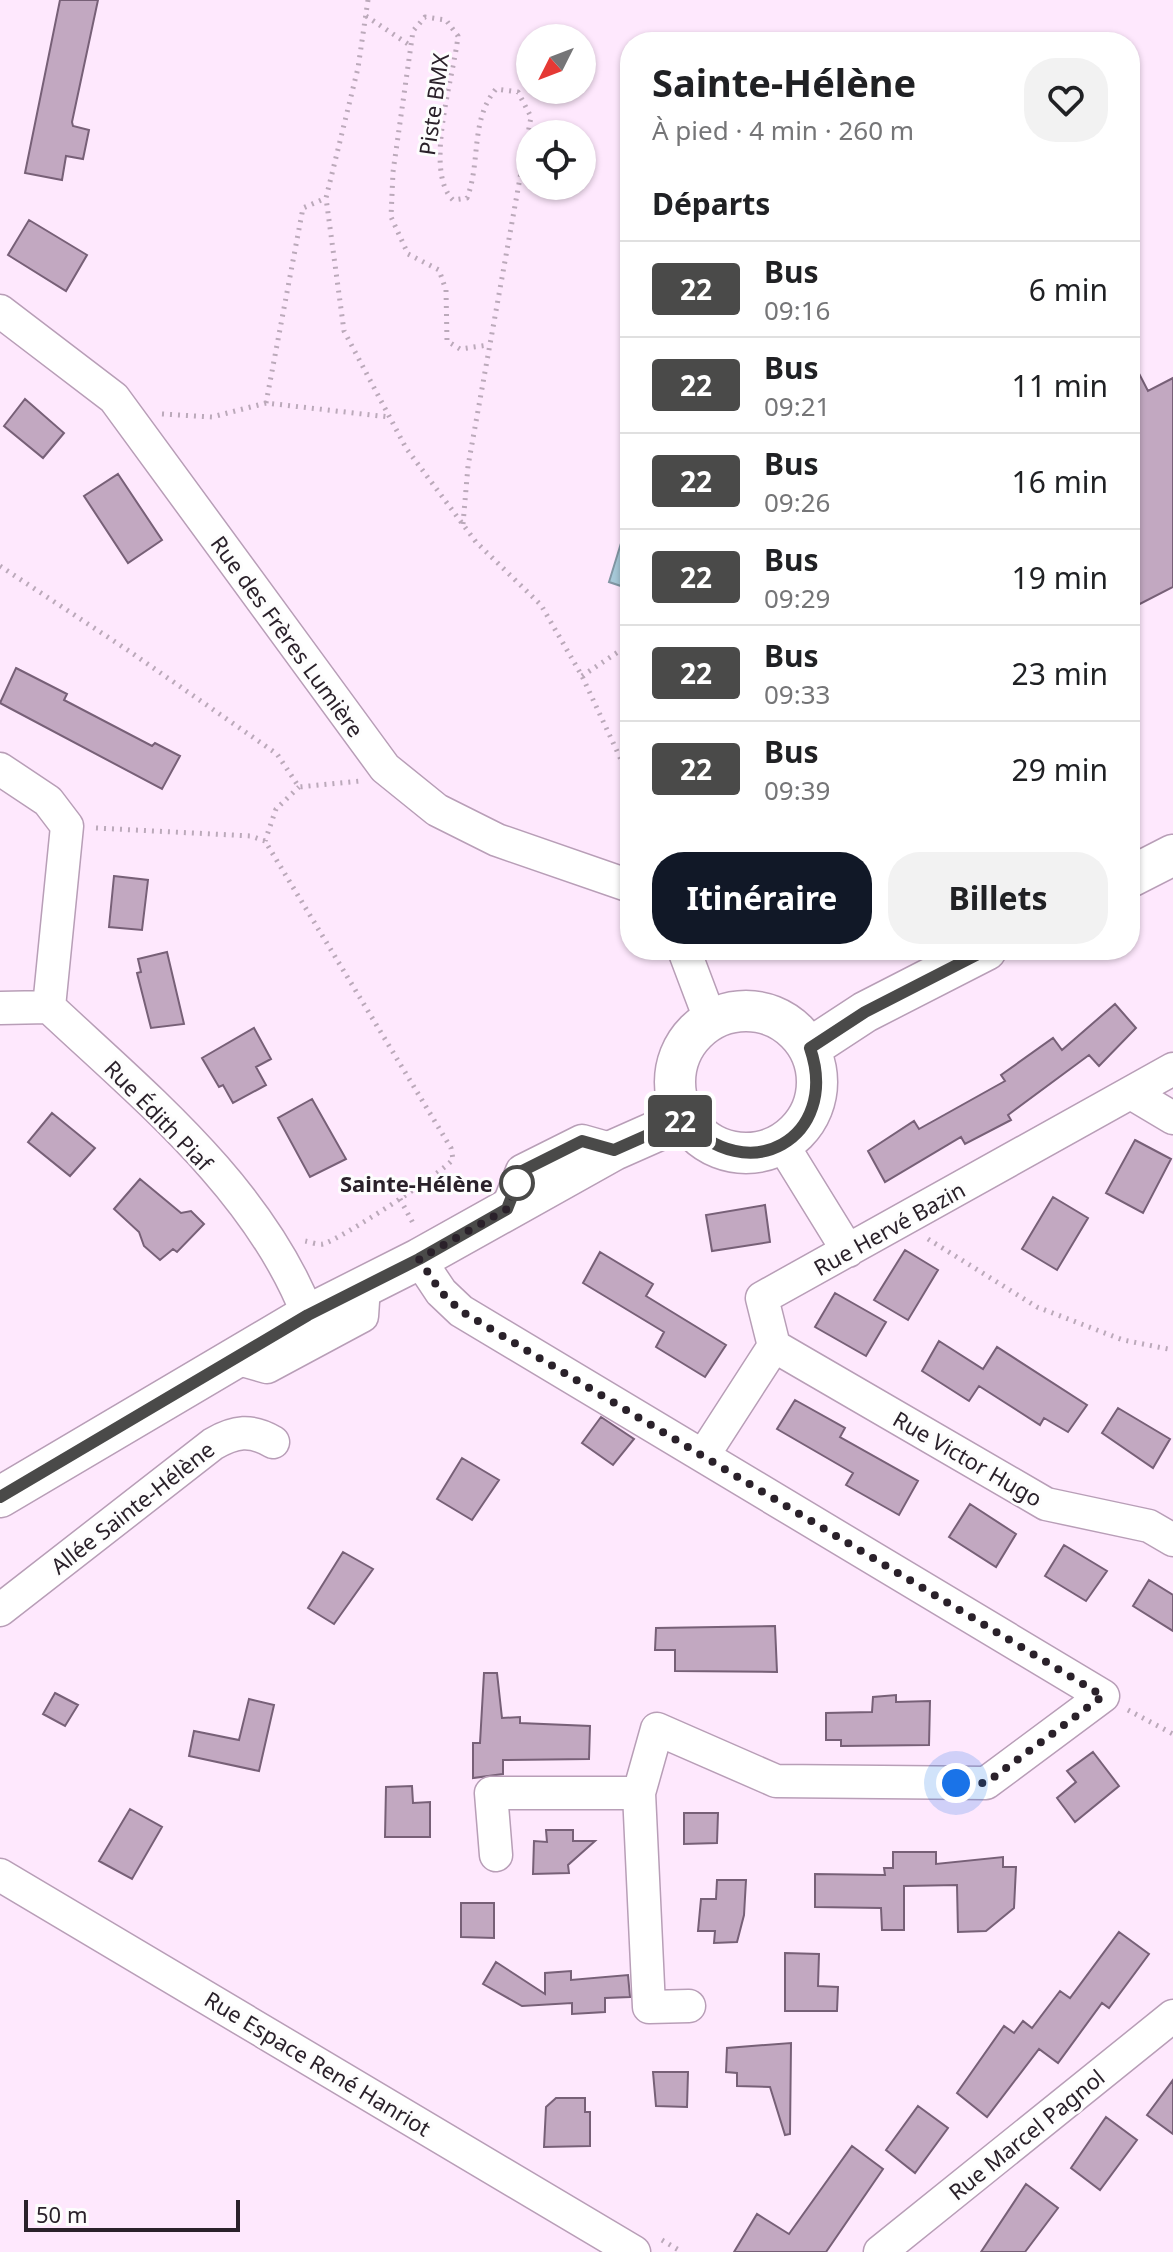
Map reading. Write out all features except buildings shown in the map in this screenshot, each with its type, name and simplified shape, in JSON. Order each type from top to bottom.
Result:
[{"type":"main road","points":[[1140,872],[1173,855]]},
{"type":"main road","points":[[810,1048],[865,1012],[966,960]]},
{"type":"main road","points":[[743,1010],[777,1016],[796,1029],[810,1048],[817,1069],[815,1101],[799,1130],[782,1144],[762,1152],[740,1153],[718,1148],[699,1136],[684,1119],[676,1097],[677,1064],[692,1034],[710,1019],[743,1010]]},
{"type":"main road","points":[[0,1497],[239,1359],[308,1315],[364,1287],[420,1248],[507,1209],[614,1150],[684,1119]]},
{"type":"street","name":"Rue des Frères Lumière","points":[[0,311],[114,398],[385,768],[437,810],[497,840],[620,883]]},
{"type":"street","points":[[0,769],[48,801],[67,826],[49,1007],[0,1008]]},
{"type":"street","points":[[688,960],[710,1019]]},
{"type":"street","name":"Rue Édith Piaf","points":[[49,1007],[181,1131],[267,1235],[308,1315]]},
{"type":"street","name":"Rue Hervé Bazin","points":[[774,1346],[762,1298],[1173,1069]]},
{"type":"street","points":[[1131,1093],[1173,1118]]},
{"type":"street","points":[[782,1144],[848,1251]]},
{"type":"street","points":[[420,1248],[441,1292],[461,1311],[1103,1696],[986,1783],[776,1781],[657,1729],[639,1793],[649,2007],[689,2006]]},
{"type":"street","points":[[239,1359],[267,1367],[362,1316],[364,1287]]},
{"type":"street","points":[[703,1456],[774,1346]]},
{"type":"street","name":"Rue Victor Hugo","points":[[774,1346],[1046,1504],[1149,1526],[1173,1540]]},
{"type":"street","name":"Allée Sainte-Hélène","points":[[0,1610],[226,1436],[251,1432],[273,1442]]},
{"type":"street","points":[[496,1855],[491,1793],[639,1793]]},
{"type":"street","name":"Rue Espace René Hanriot","points":[[0,1875],[634,2252]]},
{"type":"street","name":"Rue Marcel Pagnol","points":[[880,2252],[1173,2016]]},
{"type":"path","points":[[368,0],[358,68],[326,198],[344,331],[406,448],[463,524],[541,605],[582,676],[620,758]]},
{"type":"path","points":[[366,16],[411,46]]},
{"type":"path","name":"Piste BMX","points":[[463,524],[468,466],[488,345],[531,117],[518,92],[496,89],[482,105],[467,198],[453,200],[444,191],[440,161],[458,36],[446,20],[425,17],[413,31],[393,172],[391,217],[408,254],[439,270],[446,290],[447,341],[460,349],[488,345]]},
{"type":"path","points":[[266,403],[303,208],[326,198]]},
{"type":"path","points":[[125,413],[212,417],[266,403],[390,417]]},
{"type":"path","points":[[0,566],[277,754],[299,787]]},
{"type":"path","points":[[582,676],[620,651]]},
{"type":"path","points":[[265,841],[276,809],[299,787],[371,780],[385,768]]},
{"type":"path","points":[[67,826],[251,836],[265,841],[451,1148],[453,1159],[446,1168],[323,1244],[267,1235]]},
{"type":"path","points":[[399,1199],[420,1248]]},
{"type":"path","points":[[900,1221],[1037,1307],[1123,1340],[1173,1350]]},
{"type":"path","points":[[1103,1696],[1173,1734]]},
{"type":"water","points":[[620,546],[620,586],[609,582]]},
{"type":"bus line","name":"22","points":[[0,1497],[239,1359],[308,1315],[419,1259],[507,1209],[522,1171],[582,1141],[614,1150],[684,1119],[699,1136],[718,1148],[740,1153],[762,1152],[782,1144],[799,1130],[811,1112],[818,1091],[817,1069],[810,1048],[865,1012],[966,960]]},
{"type":"place","name":"Sainte-Hélène","points":[[517,1183]]},
{"type":"route","points":[[517,1183],[507,1209],[419,1259],[441,1292],[461,1311],[1103,1696],[986,1783],[956,1783]]}]
